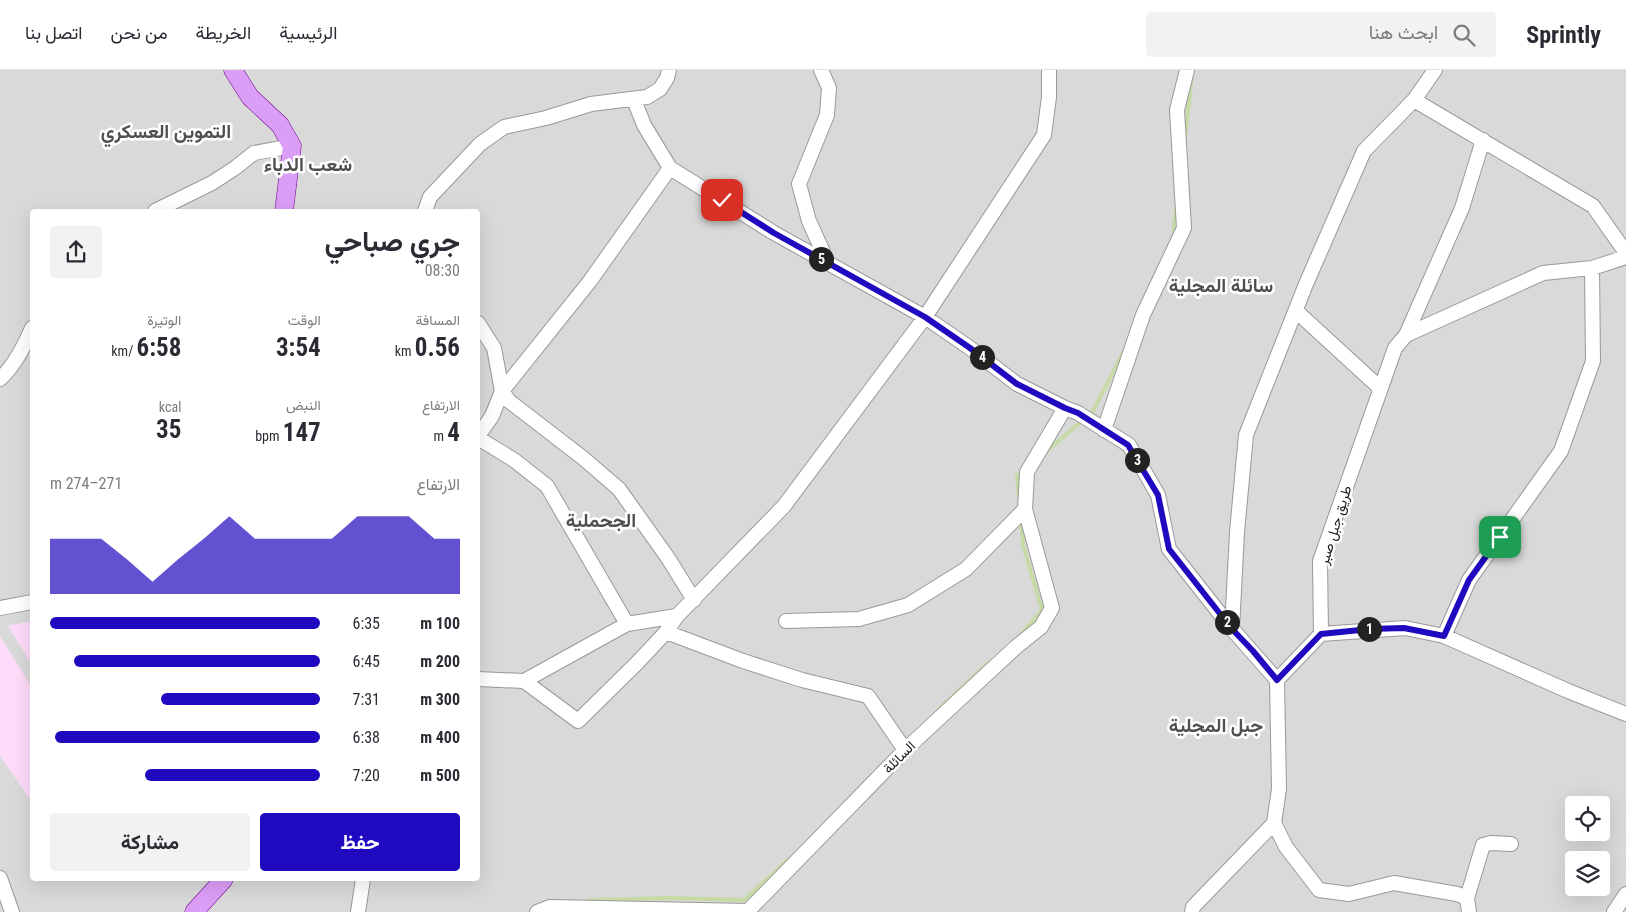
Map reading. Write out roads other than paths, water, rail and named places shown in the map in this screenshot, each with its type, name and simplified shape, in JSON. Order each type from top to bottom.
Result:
[{"type":"main road","points":[[232,70],[250,97],[280,125],[292,146],[284,209]]},
{"type":"main road","points":[[194,912],[222,881]]},
{"type":"street","points":[[426,209],[430,197],[454,170],[480,144],[504,127],[546,118],[591,104],[647,97],[660,89],[667,78],[669,70]]},
{"type":"street","points":[[821,70],[829,88],[827,115],[799,184],[808,221],[828,263]]},
{"type":"street","points":[[524,681],[578,721],[637,664],[666,632],[677,616],[784,506],[925,317],[1044,136],[1049,97],[1049,70]]},
{"type":"street","points":[[1104,430],[1143,315],[1184,228],[1176,110],[1187,70]]},
{"type":"street","points":[[1232,629],[1237,532],[1246,434],[1296,310],[1364,151],[1414,100],[1435,70]]},
{"type":"street","points":[[634,100],[644,125],[670,168],[774,233],[925,317],[1017,384],[1078,413],[1128,445],[1158,495],[1169,549],[1232,629],[1277,680],[1279,789],[1274,823],[1286,847],[1319,890],[1349,894],[1394,883],[1456,894],[1467,898]]},
{"type":"street","points":[[1414,100],[1593,206],[1626,253]]},
{"type":"street","points":[[1406,335],[1462,208],[1483,140]]},
{"type":"street","points":[[159,209],[212,183],[254,153],[292,146]]},
{"type":"street","points":[[480,434],[492,416],[502,391],[590,280],[670,168]]},
{"type":"street","name":"طريق جبل صبر","points":[[1321,634],[1320,561],[1394,348],[1406,335],[1543,273],[1592,268],[1626,257]]},
{"type":"street","points":[[1444,636],[1469,580],[1561,452],[1593,361],[1592,268]]},
{"type":"street","points":[[1296,310],[1380,388]]},
{"type":"street","points":[[480,327],[494,348],[502,391],[509,401],[583,458],[619,489],[668,558],[694,600]]},
{"type":"street","points":[[0,379],[22,352],[30,333]]},
{"type":"street","name":"السائلة","points":[[537,912],[550,907],[748,911],[905,750],[1016,647],[1041,627],[1052,608],[1025,509],[1027,472],[1065,408]]},
{"type":"street","points":[[480,438],[514,460],[547,486],[627,624]]},
{"type":"street","points":[[786,621],[858,619],[908,605],[966,569],[1025,509]]},
{"type":"street","points":[[0,608],[30,602]]},
{"type":"street","points":[[480,678],[524,681],[627,624],[677,616]]},
{"type":"street","points":[[1277,680],[1321,634],[1404,628],[1444,636],[1568,691],[1626,714]]},
{"type":"street","points":[[666,632],[743,661],[802,680],[868,696],[905,750]]},
{"type":"street","points":[[1192,912],[1193,907],[1274,823]]},
{"type":"street","points":[[1469,912],[1467,898],[1483,845],[1492,843],[1511,844]]},
{"type":"street","points":[[0,878],[12,912]]},
{"type":"street","points":[[358,912],[363,881]]},
{"type":"street","points":[[1614,912],[1626,894]]},
{"type":"waterway","points":[[1185,137],[1192,75]]},
{"type":"waterway","points":[[1173,239],[1176,209]]},
{"type":"waterway","points":[[1046,452],[1093,411],[1124,351]]},
{"type":"waterway","points":[[1019,499],[1017,476],[1023,471]]},
{"type":"waterway","points":[[1019,637],[1042,610],[1023,545],[1021,518]]},
{"type":"waterway","points":[[939,709],[987,664]]},
{"type":"waterway","points":[[583,902],[591,900],[670,898],[744,900],[789,859]]},
{"type":"district","name":"التموين العسكري","points":[[166,131]]},
{"type":"district","name":"شعب الدباء","points":[[308,164]]},
{"type":"district","name":"سائلة المجلية","points":[[1221,285]]},
{"type":"district","name":"الجحملية","points":[[601,520]]},
{"type":"district","name":"جبل المجلية","points":[[1216,725]]}]
